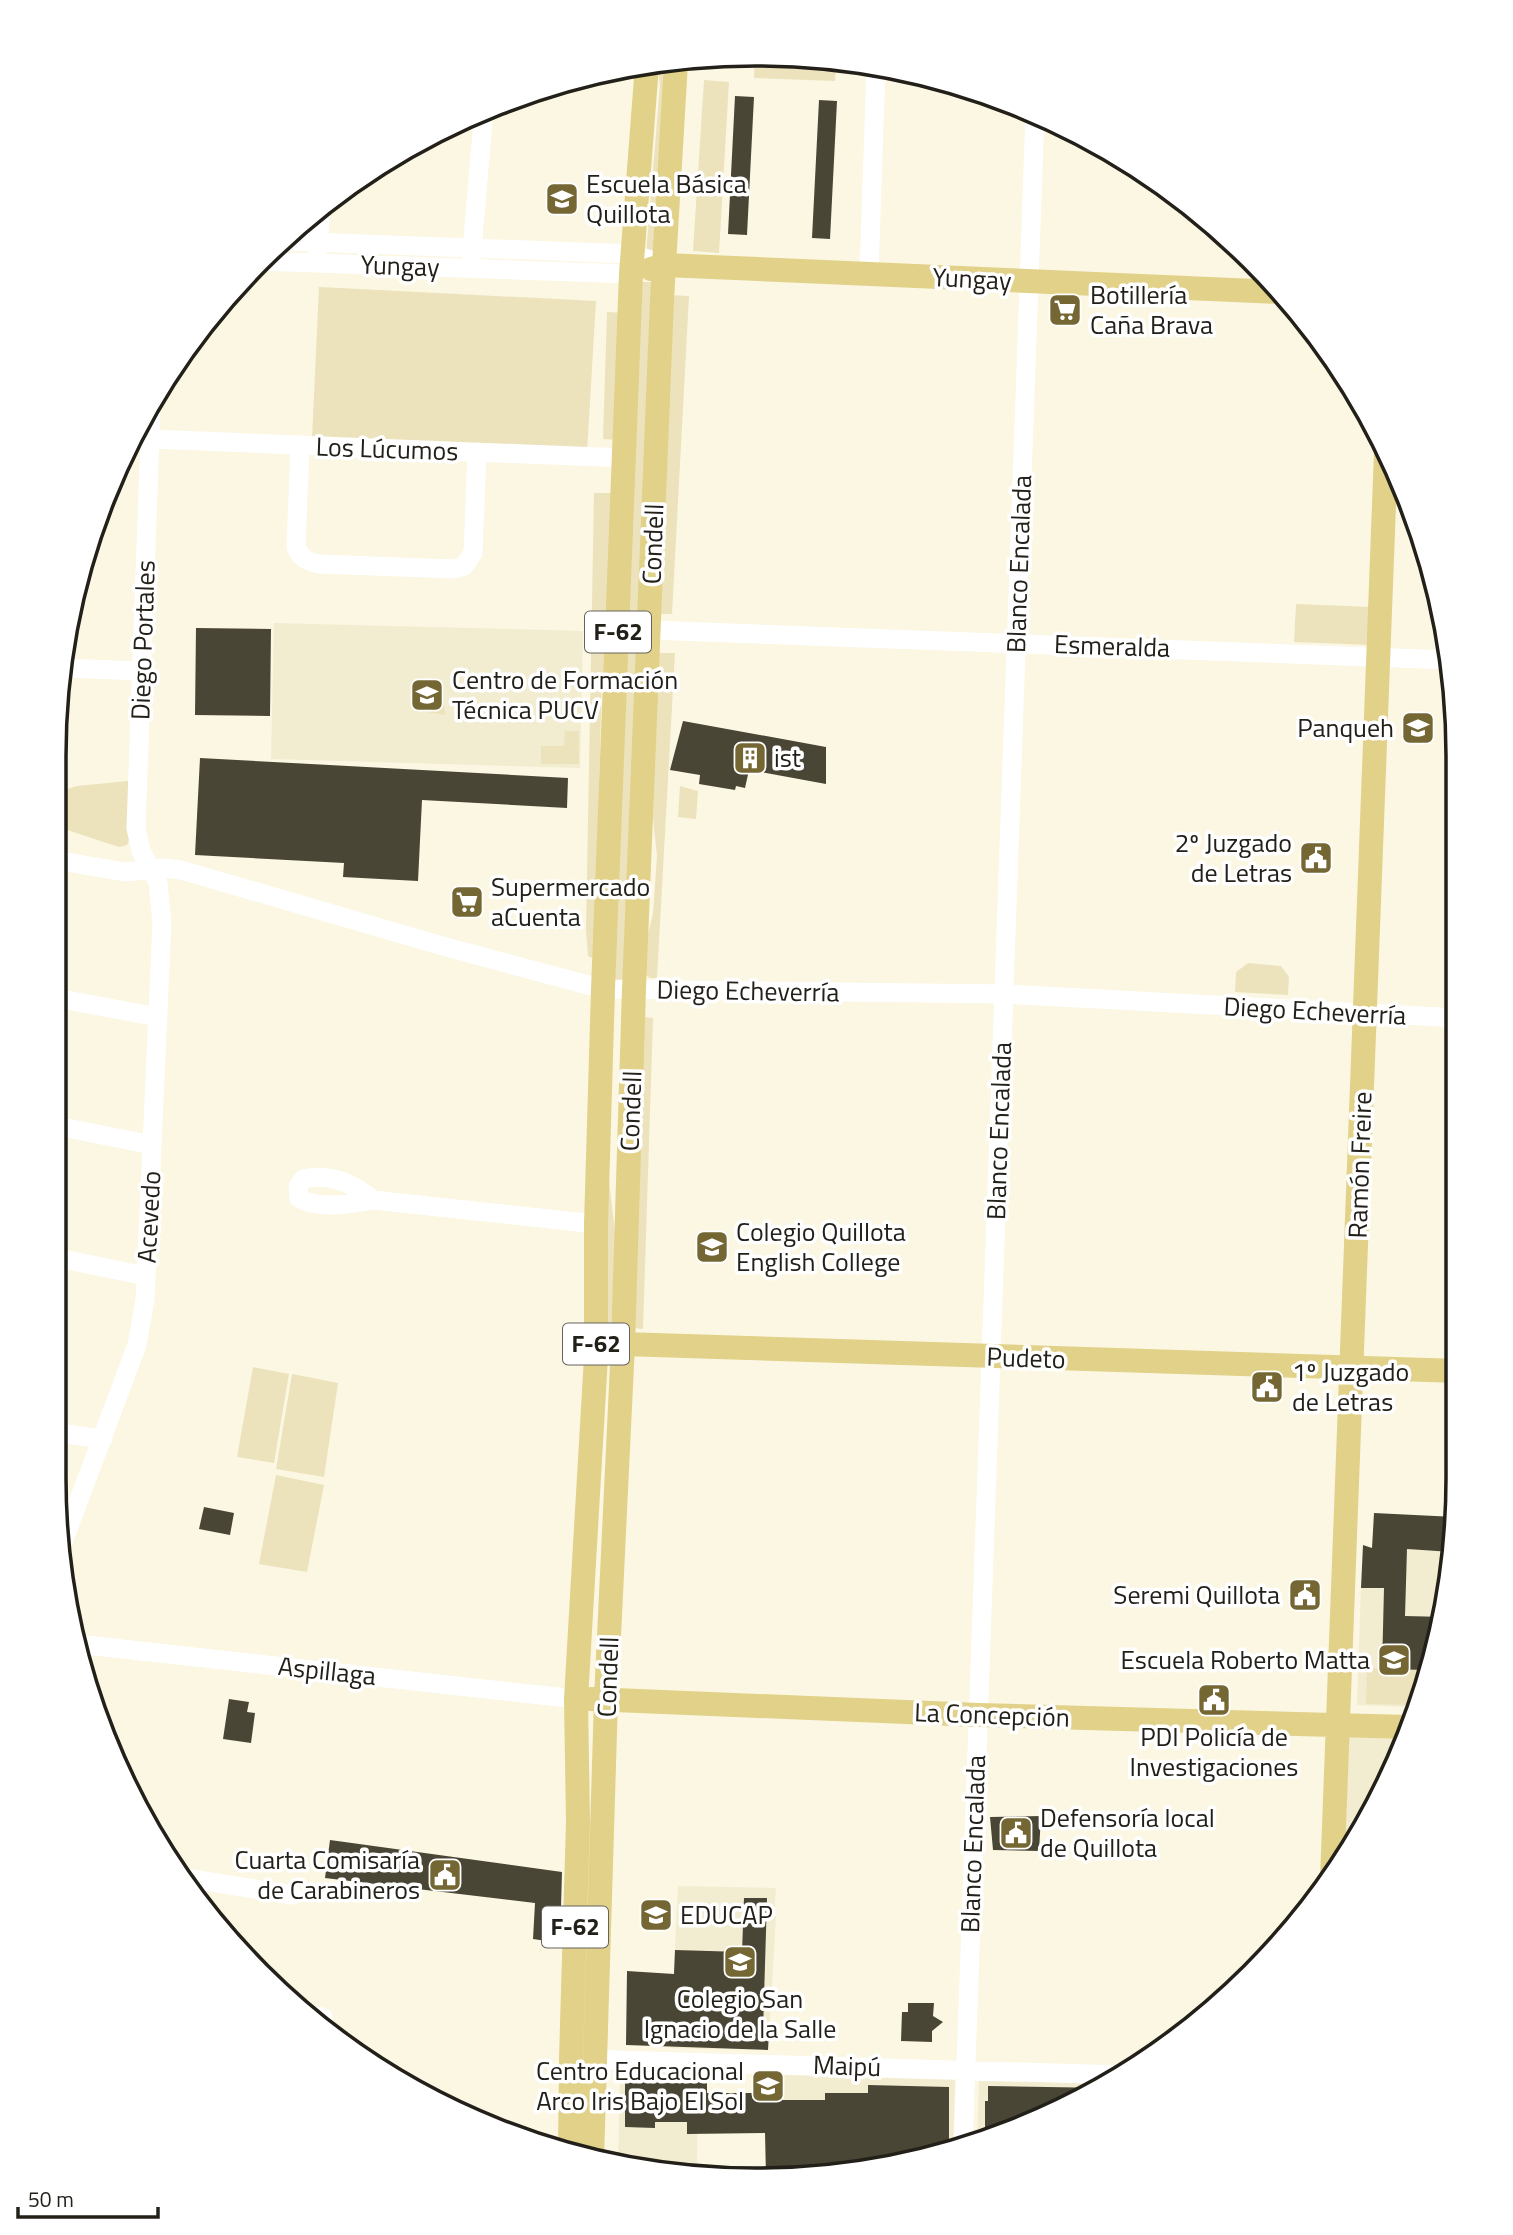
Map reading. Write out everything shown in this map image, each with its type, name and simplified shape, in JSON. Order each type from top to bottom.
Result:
[{"type":"main road","name":"Condell","points":[[593,2148],[606,1699],[624,1344],[634,989],[676,71]]},
{"type":"main road","name":"Condell","points":[[570,2143],[578,1822],[576,1699],[596,1357],[596,1224],[603,989],[632,264],[646,76]]},
{"type":"main road","name":"Yungay","points":[[632,264],[1265,291]]},
{"type":"main road","name":"Ramón Freire","points":[[1333,1858],[1385,473]]},
{"type":"main road","name":"Pudeto","points":[[596,1357],[624,1344],[1446,1371]]},
{"type":"main road","name":"La Concepción","points":[[576,1699],[978,1715],[1400,1727]]},
{"type":"street","points":[[869,274],[876,77]]},
{"type":"street","points":[[470,269],[483,123]]},
{"type":"street","name":"Blanco Encalada","points":[[963,2136],[1035,125]]},
{"type":"street","points":[[317,263],[320,223]]},
{"type":"street","name":"Yungay","points":[[298,241],[472,248],[632,264]]},
{"type":"street","name":"Yungay","points":[[277,262],[470,269],[632,264]]},
{"type":"street","name":"Diego Portales","points":[[150,427],[136,828],[141,850],[152,870]]},
{"type":"street","name":"Los Lúcumos","points":[[150,439],[624,458]]},
{"type":"street","points":[[300,445],[296,547],[300,557],[308,562],[332,565],[455,569],[464,566],[473,553],[477,452]]},
{"type":"street","name":"Esmeralda","points":[[650,630],[1440,660]]},
{"type":"street","points":[[72,668],[142,671]]},
{"type":"street","name":"Diego Echeverría","points":[[66,861],[125,872],[163,868],[181,870],[446,947],[603,989],[1004,994],[1446,1017]]},
{"type":"street","name":"Acevedo","points":[[68,1528],[137,1345],[144,1314],[162,905],[158,883],[152,870]]},
{"type":"street","points":[[66,1000],[158,1017]]},
{"type":"street","points":[[66,1128],[152,1145]]},
{"type":"street","points":[[373,1200],[596,1224]]},
{"type":"street","points":[[66,1260],[146,1276]]},
{"type":"street","points":[[66,1434],[103,1439]]},
{"type":"street","name":"Aspillaga","points":[[87,1645],[576,1699]]},
{"type":"street","points":[[195,1880],[293,1895]]},
{"type":"street","name":"Maipú","points":[[571,2059],[1104,2074]]},
{"type":"shaded area","points":[[754,66],[836,71],[835,81],[754,78]]},
{"type":"shaded area","points":[[668,72],[656,254],[646,254],[660,85],[658,73]]},
{"type":"shaded area","points":[[704,80],[729,82],[719,253],[693,251]]},
{"type":"shaded area","points":[[642,282],[653,282],[627,977],[619,984],[611,977]]},
{"type":"shaded area","points":[[319,287],[596,301],[587,452],[312,438]]},
{"type":"shaded area","points":[[670,295],[689,296],[672,614],[659,614]]},
{"type":"shaded area","points":[[607,312],[627,313],[621,440],[603,439]]},
{"type":"shaded area","points":[[594,493],[613,493],[610,657],[602,683],[595,959],[588,956],[586,930]]},
{"type":"shaded area","points":[[1296,604],[1372,607],[1371,645],[1294,642]]},
{"type":"shaded area","name":"Centro de Formación Técnica PUCV","points":[[274,623],[583,631],[580,768],[271,759]]},
{"type":"shaded area","points":[[657,653],[675,653],[657,978],[650,978],[643,973],[645,945],[653,914],[657,856],[653,819]]},
{"type":"shaded area","points":[[437,680],[446,715],[413,710],[416,687]]},
{"type":"shaded area","points":[[565,731],[579,731],[579,764],[541,764],[541,746],[564,746]]},
{"type":"shaded area","points":[[128,781],[130,837],[127,845],[119,847],[66,830],[66,790]]},
{"type":"shaded area","points":[[680,786],[698,791],[696,819],[678,817]]},
{"type":"shaded area","points":[[1248,963],[1281,966],[1289,977],[1288,995],[1235,992],[1236,972]]},
{"type":"shaded area","points":[[643,1017],[653,1018],[643,1329],[632,1328]]},
{"type":"shaded area","points":[[608,1173],[616,1240],[614,1339],[606,1344]]},
{"type":"shaded area","points":[[253,1367],[289,1374],[274,1463],[237,1457]]},
{"type":"shaded area","points":[[292,1374],[338,1383],[324,1477],[276,1469]]},
{"type":"shaded area","points":[[276,1475],[324,1485],[307,1572],[259,1564]]},
{"type":"shaded area","name":"Escuela Roberto Matta","points":[[1407,1549],[1443,1551],[1433,1613],[1407,1707],[1357,1705],[1361,1588],[1405,1589]]},
{"type":"shaded area","points":[[1367,1668],[1419,1670],[1408,1705],[1366,1704]]},
{"type":"shaded area","points":[[1345,1737],[1396,1739],[1375,1784],[1343,1842]]},
{"type":"shaded area","name":"Colegio San Ignacio de la Salle","points":[[678,1886],[776,1888],[768,2050],[670,2048]]},
{"type":"shaded area","points":[[620,2071],[698,2073],[697,2166],[618,2154]]},
{"type":"shaded area","points":[[780,2075],[955,2080],[953,2139],[847,2163],[775,2168],[780,2160]]},
{"type":"shaded area","points":[[979,2081],[1087,2083],[1021,2116],[977,2132]]},
{"type":"building","points":[[735,96],[754,97],[747,235],[728,234]]},
{"type":"building","points":[[819,100],[837,101],[830,239],[812,238]]},
{"type":"building","points":[[196,628],[271,629],[270,716],[195,715]]},
{"type":"building","name":"ist","points":[[683,721],[826,747],[826,784],[749,770],[745,788],[736,786],[735,790],[699,784],[700,775],[670,770]]},
{"type":"building","points":[[200,758],[568,778],[567,808],[422,800],[418,881],[343,877],[344,863],[195,855]]},
{"type":"building","points":[[204,1507],[234,1513],[230,1535],[199,1529]]},
{"type":"building","points":[[1374,1513],[1445,1517],[1443,1551],[1407,1549],[1405,1616],[1432,1617],[1419,1670],[1382,1669],[1384,1588],[1361,1588],[1363,1545],[1372,1548]]},
{"type":"building","points":[[229,1699],[249,1702],[247,1712],[255,1713],[251,1743],[223,1739]]},
{"type":"building","name":"Defensoría local de Quillota","points":[[1041,1816],[1039,1851],[993,1850],[990,1817]]},
{"type":"building","name":"Cuarta Comisaría de Carabineros","points":[[330,1840],[562,1872],[560,1943],[533,1939],[535,1903],[325,1878]]},
{"type":"building","points":[[744,1898],[767,1898],[763,2031],[769,2032],[768,2050],[626,2045],[627,1971],[674,1974],[675,1950],[742,1952]]},
{"type":"building","points":[[908,2003],[934,2003],[933,2016],[943,2022],[932,2031],[932,2042],[901,2041],[902,2012],[908,2012]]},
{"type":"building","points":[[625,2076],[707,2078],[707,2093],[777,2093],[777,2100],[825,2100],[825,2093],[868,2093],[868,2085],[949,2087],[949,2141],[847,2163],[766,2168],[765,2133],[687,2134],[687,2122],[655,2122],[655,2128],[625,2127]]},
{"type":"building","points":[[988,2086],[1080,2088],[1021,2116],[985,2129],[985,2101],[988,2101]]},
{"type":"place","name":"Escuela Básica Quillota","points":[[562,199]]},
{"type":"place","name":"Botillería Caña Brava","points":[[1065,310]]},
{"type":"place","name":"Centro de Formación Técnica PUCV","points":[[427,695]]},
{"type":"place","name":"Panqueh","points":[[1418,728]]},
{"type":"place","name":"ist","points":[[750,758]]},
{"type":"place","name":"2º Juzgado de Letras","points":[[1316,858]]},
{"type":"place","name":"Supermercado aCuenta","points":[[467,902]]},
{"type":"place","name":"Colegio Quillota English College","points":[[712,1247]]},
{"type":"place","name":"1º Juzgado de Letras","points":[[1267,1387]]},
{"type":"place","name":"Seremi Quillota","points":[[1305,1595]]},
{"type":"place","name":"Escuela Roberto Matta","points":[[1394,1660]]},
{"type":"place","name":"PDI Policía de Investigaciones","points":[[1214,1700]]},
{"type":"place","name":"Defensoría local de Quillota","points":[[1016,1833]]},
{"type":"place","name":"Cuarta Comisaría de Carabineros","points":[[445,1875]]},
{"type":"place","name":"EDUCAP","points":[[656,1915]]},
{"type":"place","name":"Colegio San Ignacio de la Salle","points":[[740,1962]]},
{"type":"place","name":"Centro Educacional Arco Iris Bajo El Sol","points":[[768,2086]]}]
